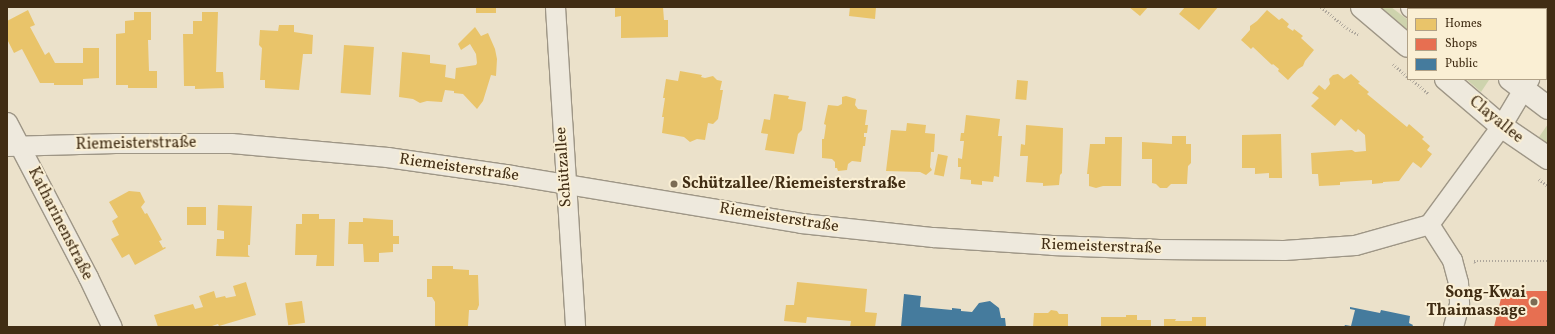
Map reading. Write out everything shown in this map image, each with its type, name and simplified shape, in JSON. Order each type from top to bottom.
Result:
[{"type":"main road","points":[[1362,7],[1407,45]]},
{"type":"main road","name":"Clayallee","points":[[1447,80],[1501,126],[1548,158]]},
{"type":"main road","points":[[1521,82],[1548,108]]},
{"type":"street","name":"Schützallee","points":[[555,7],[575,327]]},
{"type":"street","points":[[1453,327],[1459,304],[1458,282],[1452,260],[1429,224],[1501,126],[1521,82]]},
{"type":"street","name":"Katharinenstraße","points":[[7,122],[13,146],[88,277],[112,327]]},
{"type":"street","name":"Riemeisterstraße","points":[[13,146],[115,143],[231,143],[387,157],[565,184],[801,223],[933,237],[1052,245],[1159,249],[1284,250],[1355,245],[1429,224]]},
{"type":"path","points":[[1320,7],[1364,40]]},
{"type":"path","points":[[1392,63],[1407,76]]},
{"type":"path","points":[[1474,261],[1548,261]]},
{"type":"green space","points":[[1378,7],[1391,7],[1407,19],[1407,30]]},
{"type":"green space","points":[[1467,80],[1489,80],[1481,92]]},
{"type":"green space","points":[[1548,124],[1548,144],[1539,137]]},
{"type":"building: Homes","points":[[476,7],[496,7],[496,13],[476,13]]},
{"type":"building: Homes","points":[[615,7],[663,7],[664,20],[668,20],[668,37],[621,38],[621,16],[615,17]]},
{"type":"building: Homes","points":[[850,7],[876,7],[875,19],[849,16]]},
{"type":"building: Homes","points":[[1129,7],[1148,7],[1140,16]]},
{"type":"building: Homes","points":[[1185,7],[1218,7],[1199,30],[1179,14]]},
{"type":"building: Homes","points":[[28,10],[35,25],[30,27],[45,55],[49,52],[55,63],[83,63],[83,48],[99,48],[99,78],[83,79],[83,85],[54,85],[54,83],[40,83],[22,49],[14,53],[7,39],[7,21]]},
{"type":"building: Homes","points":[[1267,10],[1279,20],[1282,18],[1289,24],[1287,27],[1293,31],[1294,29],[1303,36],[1301,38],[1314,50],[1303,66],[1298,69],[1288,80],[1278,71],[1279,69],[1273,64],[1272,65],[1253,47],[1251,49],[1241,40],[1250,30],[1250,26]]},
{"type":"building: Homes","points":[[134,12],[151,12],[151,40],[148,40],[149,71],[157,71],[157,88],[128,88],[128,85],[116,85],[116,34],[125,33],[125,21],[134,20]]},
{"type":"building: Homes","points":[[202,12],[218,12],[216,72],[223,72],[224,88],[195,89],[195,86],[184,86],[183,34],[193,34],[193,21],[202,21]]},
{"type":"building: Homes","points":[[279,25],[294,25],[294,32],[313,35],[312,54],[303,54],[299,90],[265,88],[265,80],[260,80],[262,48],[259,45],[260,30],[278,31]]},
{"type":"building: Homes","points":[[475,27],[481,36],[488,33],[495,49],[497,59],[496,76],[491,75],[483,101],[477,109],[463,94],[454,93],[454,91],[445,90],[442,102],[427,101],[420,103],[413,99],[399,97],[402,52],[430,55],[430,63],[446,65],[445,77],[455,79],[456,68],[476,65],[477,63],[476,54],[470,44],[461,50],[458,44]]},
{"type":"building: Homes","points":[[344,45],[374,47],[371,95],[341,93]]},
{"type":"building: Homes","points":[[680,71],[702,75],[701,77],[705,78],[713,76],[717,80],[722,81],[720,90],[723,90],[718,119],[713,124],[708,123],[705,140],[697,139],[690,142],[684,137],[662,133],[664,117],[662,117],[665,98],[663,98],[666,79],[678,81]]},
{"type":"building: Homes","points":[[1338,74],[1344,79],[1351,74],[1360,82],[1358,83],[1369,92],[1367,94],[1407,127],[1409,124],[1424,137],[1422,139],[1430,146],[1427,150],[1432,154],[1421,168],[1413,162],[1399,181],[1372,184],[1372,180],[1340,182],[1340,185],[1319,186],[1318,174],[1312,174],[1311,153],[1352,150],[1355,152],[1366,151],[1365,135],[1358,129],[1356,132],[1341,119],[1335,126],[1311,106],[1319,98],[1312,93],[1319,85],[1325,90],[1330,84],[1329,79],[1333,75]]},
{"type":"building: Homes","points":[[1017,80],[1028,81],[1026,100],[1015,99]]},
{"type":"building: Homes","points":[[774,94],[789,96],[788,99],[806,102],[802,130],[798,134],[794,154],[765,150],[768,134],[761,133],[764,119],[770,120]]},
{"type":"building: Homes","points":[[846,96],[856,99],[855,105],[858,109],[867,110],[865,125],[868,125],[867,133],[864,133],[864,137],[866,137],[861,162],[852,161],[848,164],[847,170],[838,171],[837,168],[835,168],[835,162],[832,159],[822,158],[822,139],[824,139],[826,125],[824,124],[828,105],[838,106],[842,104],[842,97]]},
{"type":"building: Homes","points":[[966,115],[1000,119],[998,136],[1002,136],[999,177],[994,176],[993,182],[982,181],[982,185],[971,184],[971,180],[960,179],[961,167],[958,167],[958,158],[962,159],[964,141],[960,141],[961,133],[964,133]]},
{"type":"building: Homes","points":[[907,123],[926,125],[925,133],[935,134],[934,152],[931,152],[930,167],[932,170],[926,175],[920,172],[886,171],[891,130],[906,131]]},
{"type":"building: Homes","points":[[1026,125],[1063,128],[1062,173],[1060,175],[1059,185],[1043,186],[1043,183],[1026,182],[1028,156],[1020,156],[1021,144],[1025,145]]},
{"type":"building: Homes","points":[[1281,134],[1282,178],[1269,178],[1269,173],[1255,174],[1255,168],[1242,168],[1242,135]]},
{"type":"building: Homes","points":[[1172,136],[1186,136],[1186,144],[1191,144],[1191,163],[1188,166],[1187,184],[1171,184],[1167,188],[1160,188],[1156,184],[1152,183],[1152,159],[1142,159],[1142,142],[1172,144]]},
{"type":"building: Homes","points":[[1105,137],[1122,137],[1121,186],[1103,186],[1096,188],[1089,186],[1089,174],[1087,174],[1090,144],[1105,144]]},
{"type":"building: Homes","points":[[938,154],[948,156],[944,177],[934,175]]},
{"type":"building: Homes","points":[[129,191],[140,192],[145,202],[141,207],[145,214],[147,213],[162,240],[159,241],[163,248],[166,248],[135,265],[129,254],[122,258],[111,239],[119,235],[112,221],[118,217],[109,202]]},
{"type":"building: Homes","points":[[218,205],[252,206],[250,245],[248,245],[248,255],[250,257],[216,256],[217,239],[224,239],[224,231],[217,230]]},
{"type":"building: Homes","points":[[187,207],[206,207],[206,225],[187,225]]},
{"type":"building: Homes","points":[[302,214],[319,214],[319,219],[335,219],[334,266],[316,266],[317,255],[295,255],[296,224],[302,224]]},
{"type":"building: Homes","points":[[363,218],[393,220],[393,236],[399,236],[399,244],[393,244],[393,252],[379,253],[379,262],[364,262],[363,244],[348,244],[349,222],[363,222]]},
{"type":"building: Homes","points":[[432,266],[453,266],[453,269],[469,270],[469,275],[478,275],[479,305],[477,310],[469,310],[468,326],[435,326],[435,302],[432,297],[427,297],[427,279],[432,279]]},
{"type":"building: Homes","points":[[246,282],[256,315],[219,326],[218,324],[209,327],[158,327],[154,315],[193,304],[195,309],[203,307],[199,296],[214,291],[216,298],[236,296],[233,286]]},
{"type":"building: Homes","points":[[797,282],[867,289],[865,312],[877,313],[875,327],[850,327],[851,321],[807,317],[806,323],[784,321],[786,305],[794,305]]},
{"type":"building: Homes","points":[[302,301],[305,323],[288,325],[285,303]]},
{"type":"building: Homes","points":[[1051,310],[1057,311],[1059,314],[1068,314],[1068,327],[1033,327],[1034,313],[1048,313]]},
{"type":"building: Homes","points":[[1126,315],[1137,315],[1137,320],[1151,320],[1151,327],[1101,327],[1101,317],[1126,317]]},
{"type":"building: Homes","points":[[1192,317],[1206,317],[1206,327],[1164,327],[1164,319],[1176,319],[1175,321],[1192,321]]},
{"type":"building: Shops","points":[[1525,288],[1525,291],[1548,291],[1548,327],[1494,327],[1503,290]]},
{"type":"building: Public","points":[[904,294],[921,296],[920,307],[952,310],[952,308],[972,312],[979,303],[990,301],[999,308],[1001,318],[1005,318],[1006,327],[901,327]]},
{"type":"building: Public","points":[[1350,307],[1380,313],[1381,310],[1410,316],[1409,323],[1413,325],[1412,327],[1344,327],[1345,325],[1351,326],[1355,310],[1350,309]]},
{"type":"place","name":"Schützallee/Riemeisterstraße","points":[[674,184]]},
{"type":"place","name":"Song-Kwai Thaimassage","points":[[1534,302]]}]
